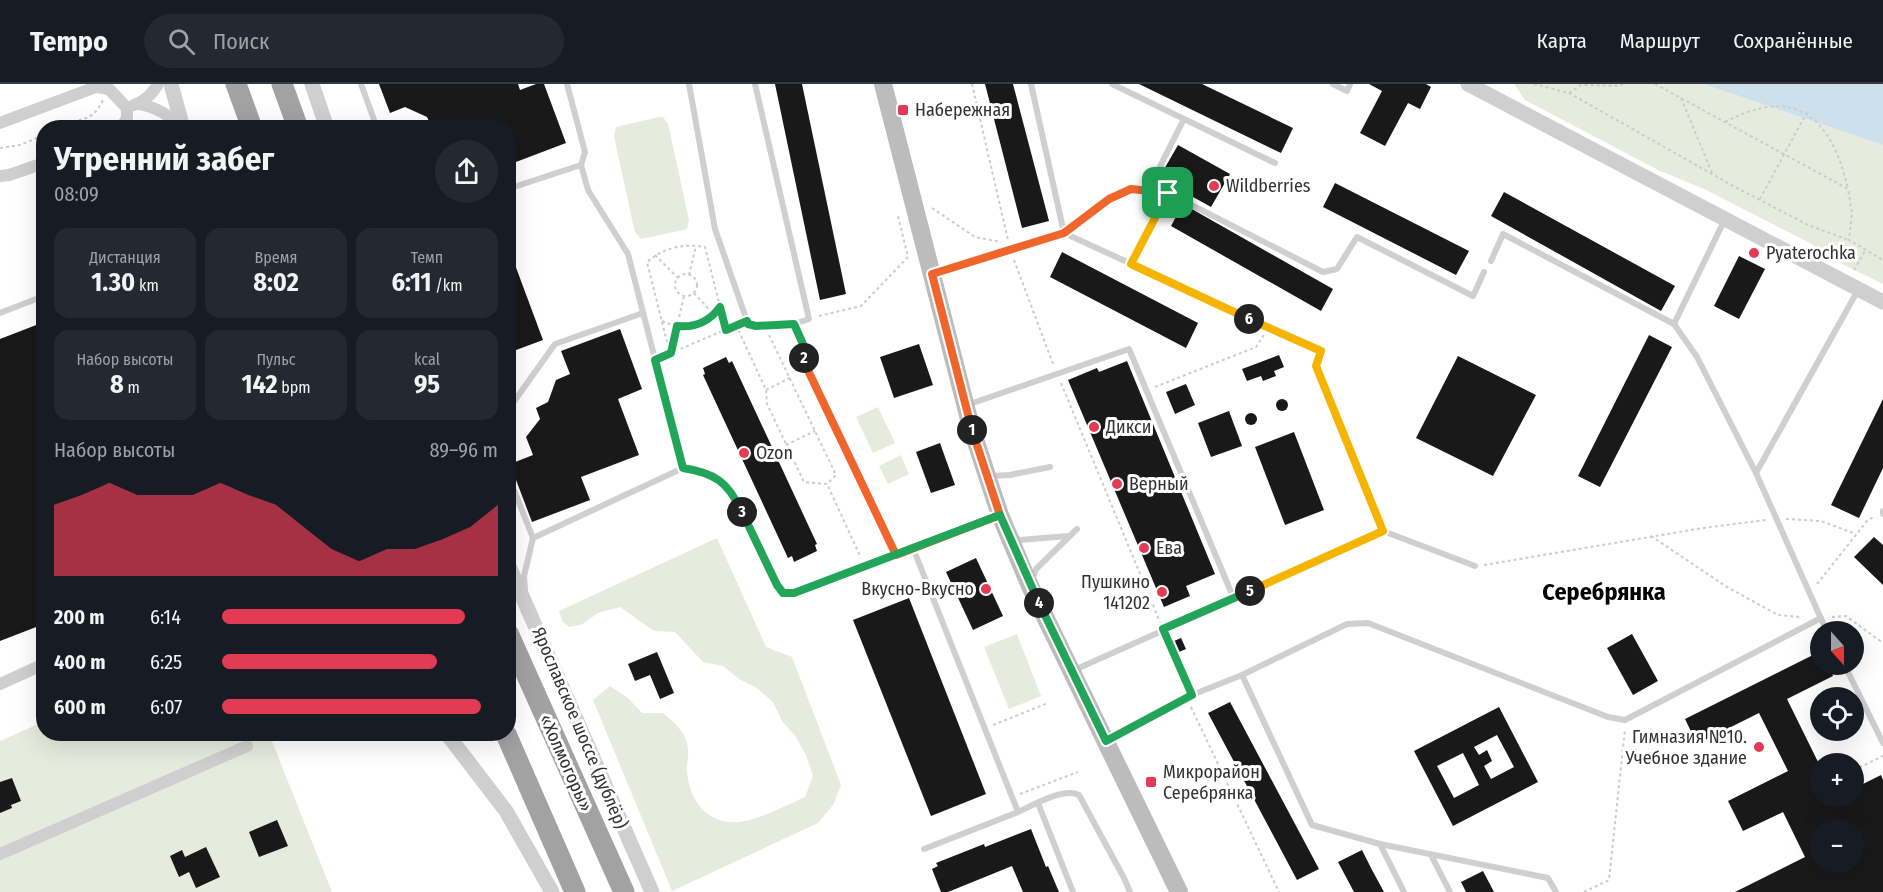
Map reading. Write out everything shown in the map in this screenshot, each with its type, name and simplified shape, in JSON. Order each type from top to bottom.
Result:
[{"type":"highway","points":[[236,84],[249,120]]},
{"type":"highway","points":[[282,84],[295,120]]},
{"type":"highway","name":"«Холмогоры»","points":[[516,651],[624,892]]},
{"type":"highway","points":[[509,741],[575,892]]},
{"type":"main road","points":[[883,84],[966,405],[1000,515],[1030,586],[1179,892]]},
{"type":"street","points":[[126,120],[133,106],[155,90],[158,84]]},
{"type":"street","points":[[171,84],[179,120]]},
{"type":"street","points":[[312,84],[324,120]]},
{"type":"street","points":[[1468,84],[1883,302]]},
{"type":"street","points":[[0,123],[100,86],[133,106],[157,108],[174,120]]},
{"type":"street","points":[[0,176],[9,176],[36,166]]},
{"type":"street","name":"Ярославское шоссе (дублёр)","points":[[516,582],[652,892]]},
{"type":"street","points":[[0,684],[36,668]]},
{"type":"street","points":[[452,741],[506,811],[552,892]]},
{"type":"street","points":[[0,854],[247,746]]},
{"type":"lane","points":[[361,84],[374,120]]},
{"type":"lane","points":[[567,84],[585,152],[581,165],[588,190],[628,254],[683,468]]},
{"type":"lane","points":[[688,84],[715,229],[747,321],[752,326],[794,324],[809,319],[755,84]]},
{"type":"lane","points":[[1031,84],[1064,233]]},
{"type":"lane","points":[[1112,84],[1275,163]]},
{"type":"lane","points":[[1333,84],[1347,91],[1350,84]]},
{"type":"lane","points":[[1148,190],[1184,119]]},
{"type":"lane","points":[[516,186],[581,165]]},
{"type":"lane","points":[[932,274],[1064,233],[1109,199],[1131,189],[1168,193],[1323,272],[1337,269],[1357,237],[1473,296],[1484,272]]},
{"type":"lane","points":[[1131,264],[1168,193]]},
{"type":"lane","points":[[1674,324],[1725,219]]},
{"type":"lane","points":[[1064,233],[1321,351],[1316,366],[1383,531]]},
{"type":"lane","points":[[1491,261],[1503,234],[1674,324],[1696,357],[1756,473],[1822,621]]},
{"type":"lane","points":[[1756,473],[1858,289]]},
{"type":"lane","points":[[0,312],[36,299]]},
{"type":"lane","points":[[516,399],[555,344],[643,312]]},
{"type":"lane","points":[[794,324],[803,344],[804,362],[896,555]]},
{"type":"lane","points":[[966,405],[1130,349],[1234,599]]},
{"type":"lane","points":[[987,476],[1010,475],[1050,467]]},
{"type":"lane","points":[[533,538],[683,468],[701,471],[721,482],[734,494],[777,585],[783,593],[794,593],[1000,515]]},
{"type":"lane","points":[[516,496],[533,538],[524,576],[526,600],[539,632]]},
{"type":"lane","points":[[1030,586],[1036,569],[1077,529]]},
{"type":"lane","points":[[1072,671],[1383,531],[1475,566]]},
{"type":"lane","points":[[1007,533],[1020,540],[1068,536]]},
{"type":"lane","points":[[913,548],[1018,812]]},
{"type":"lane","points":[[1106,741],[1192,695],[1242,675],[1347,624],[1368,623],[1608,717],[1625,720],[1821,618]]},
{"type":"lane","points":[[1242,675],[1312,825],[1380,844],[1548,878],[1556,892]]},
{"type":"lane","points":[[1849,675],[1883,743]]},
{"type":"lane","points":[[924,849],[1072,791],[1079,795],[1130,892]]},
{"type":"lane","points":[[1038,804],[1073,892]]},
{"type":"lane","points":[[1380,844],[1404,892]]},
{"type":"lane","points":[[1431,855],[1449,892]]},
{"type":"path","points":[[1534,84],[1569,93],[1760,200],[1808,225],[1849,240],[1883,260]]},
{"type":"path","points":[[1569,93],[1581,85],[1620,86],[1623,84]]},
{"type":"path","points":[[1655,84],[1848,189]]},
{"type":"path","points":[[84,120],[97,112],[100,86]]},
{"type":"path","points":[[1681,98],[1713,174]]},
{"type":"path","points":[[1725,122],[1739,113],[1775,103],[1797,107],[1814,115],[1825,128],[1842,161],[1852,213],[1849,240]]},
{"type":"path","points":[[1760,200],[1807,112]]},
{"type":"path","points":[[0,148],[20,145],[36,138]]},
{"type":"path","points":[[929,207],[975,237],[1009,244]]},
{"type":"path","points":[[809,319],[861,306],[908,257],[898,216]]},
{"type":"path","points":[[689,275],[696,246]]},
{"type":"path","points":[[671,354],[647,262],[655,255],[676,247],[705,248],[726,330]]},
{"type":"path","points":[[1854,270],[1865,250]]},
{"type":"path","points":[[655,255],[678,278]]},
{"type":"path","points":[[689,275],[678,278],[675,283],[676,289],[684,296],[694,293]]},
{"type":"path","points":[[689,275],[697,282],[694,293]]},
{"type":"path","points":[[694,293],[714,315]]},
{"type":"path","points":[[671,354],[684,296]]},
{"type":"path","points":[[662,321],[677,326],[697,325],[714,315],[720,307]]},
{"type":"path","points":[[655,360],[747,321]]},
{"type":"path","points":[[736,325],[766,390],[767,404],[804,482],[826,484],[836,475],[765,326]]},
{"type":"path","points":[[1147,390],[1256,347],[1268,328]]},
{"type":"path","points":[[766,390],[790,378]]},
{"type":"path","points":[[1081,428],[1192,695],[1190,704],[1278,892]]},
{"type":"path","points":[[786,445],[815,431]]},
{"type":"path","points":[[826,484],[865,567]]},
{"type":"path","points":[[1810,591],[1866,521],[1883,512]]},
{"type":"path","points":[[1475,566],[1651,536],[1778,519],[1821,520],[1856,534]]},
{"type":"path","points":[[1651,536],[1727,586],[1778,615],[1821,618],[1846,616],[1883,644]]},
{"type":"path","points":[[984,728],[1048,703]]},
{"type":"path","points":[[1584,892],[1609,880],[1625,720]]},
{"type":"path","points":[[1864,765],[1883,756]]},
{"type":"path","points":[[1012,798],[1078,772]]},
{"type":"shaded area","points":[[1514,84],[1703,84],[1883,145],[1883,284],[1844,265],[1808,242],[1704,189],[1658,170],[1525,100]]},
{"type":"shaded area","points":[[663,117],[668,124],[689,220],[687,229],[641,239],[635,232],[614,136],[616,127]]},
{"type":"shaded area","points":[[878,407],[895,443],[873,453],[856,417]]},
{"type":"shaded area","points":[[901,455],[909,474],[888,484],[879,466]]},
{"type":"shaded area","points":[[717,538],[766,647],[792,657],[841,785],[833,805],[818,823],[672,891],[593,700],[610,686],[628,698],[642,713],[663,713],[672,720],[687,743],[687,772],[693,794],[704,811],[722,821],[753,819],[805,797],[813,776],[806,755],[796,737],[782,721],[773,702],[757,688],[739,679],[723,666],[703,662],[675,632],[654,631],[620,607],[598,613],[581,625],[569,627],[562,621],[559,611]]},
{"type":"shaded area","points":[[1017,634],[1041,696],[1009,709],[984,647]]},
{"type":"shaded area","points":[[36,725],[36,741],[272,741],[332,892],[0,892],[0,741]]},
{"type":"water","points":[[1703,84],[1883,84],[1883,145]]},
{"type":"building","points":[[379,84],[518,84],[520,90],[536,84],[544,84],[566,143],[516,162],[516,120],[428,120],[427,117],[405,107],[390,113]]},
{"type":"building","points":[[775,84],[802,84],[846,294],[820,300]]},
{"type":"building","points":[[985,84],[1013,84],[1049,221],[1022,228]]},
{"type":"building","points":[[1139,84],[1202,84],[1293,128],[1281,153]]},
{"type":"building","points":[[1369,84],[1426,84],[1431,87],[1420,109],[1408,103],[1385,146],[1360,133],[1382,91]]},
{"type":"building","points":[[1178,145],[1230,174],[1211,207],[1159,178]]},
{"type":"building","points":[[1335,183],[1469,251],[1456,275],[1323,207]]},
{"type":"building","points":[[1504,192],[1675,286],[1661,311],[1491,216]]},
{"type":"building","points":[[1183,204],[1333,289],[1321,311],[1171,226]]},
{"type":"building","points":[[1062,252],[1198,323],[1186,348],[1050,277]]},
{"type":"building","points":[[1739,256],[1765,269],[1739,319],[1714,306]]},
{"type":"building","points":[[516,267],[543,340],[516,350]]},
{"type":"building","points":[[36,325],[36,627],[0,641],[0,339]]},
{"type":"building","points":[[620,329],[642,389],[618,399],[639,455],[581,477],[590,500],[532,522],[516,480],[516,462],[533,455],[526,437],[540,419],[536,408],[548,402],[556,380],[570,374],[561,351]]},
{"type":"building","points":[[1649,335],[1672,347],[1600,487],[1578,476]]},
{"type":"building","points":[[919,344],[933,385],[894,398],[880,357]]},
{"type":"building","points":[[1279,355],[1284,367],[1274,371],[1276,376],[1263,381],[1261,376],[1247,381],[1242,369]]},
{"type":"building","points":[[1458,356],[1536,395],[1493,476],[1416,438]]},
{"type":"building","points":[[726,357],[729,363],[732,361],[817,544],[815,545],[817,551],[794,562],[792,556],[788,558],[703,375],[705,374],[703,368]]},
{"type":"building","points":[[1127,361],[1215,574],[1186,586],[1190,596],[1164,607],[1068,380],[1097,368],[1099,372]]},
{"type":"building","points":[[1186,384],[1195,405],[1175,414],[1166,392]]},
{"type":"building","points":[[1284,399],[1287,400],[1287,410],[1280,411],[1277,410],[1276,403],[1277,400]]},
{"type":"building","points":[[1883,399],[1883,468],[1859,518],[1831,505]]},
{"type":"building","points":[[1229,411],[1242,446],[1211,457],[1198,423]]},
{"type":"building","points":[[1253,413],[1256,414],[1256,424],[1249,425],[1246,424],[1245,417],[1246,414]]},
{"type":"building","points":[[1294,432],[1324,510],[1285,525],[1255,447]]},
{"type":"building","points":[[940,443],[955,485],[931,493],[916,452]]},
{"type":"building","points":[[1874,537],[1883,545],[1883,585],[1854,557]]},
{"type":"building","points":[[976,558],[1003,616],[973,630],[946,572]]},
{"type":"building","points":[[909,598],[986,794],[931,816],[853,620]]},
{"type":"building","points":[[1632,634],[1658,681],[1633,695],[1607,648]]},
{"type":"building","points":[[1181,638],[1186,649],[1179,652],[1174,641]]},
{"type":"building","points":[[657,652],[674,693],[660,699],[650,675],[635,681],[628,664]]},
{"type":"building","points":[[1810,656],[1810,675],[1833,676],[1787,699],[1814,753],[1810,753],[1810,807],[1864,807],[1864,784],[1881,775],[1883,780],[1883,892],[1735,892],[1805,857],[1783,812],[1743,831],[1728,801],[1788,771],[1759,713],[1697,744],[1685,719]]},
{"type":"building","points":[[1230,702],[1319,869],[1297,880],[1208,713]]},
{"type":"building","points":[[1499,707],[1538,782],[1453,826],[1414,751]],"holes":[[[1497,735],[1514,767],[1491,779],[1484,766],[1492,761],[1487,750],[1479,755],[1474,747]],[[1463,753],[1479,785],[1454,798],[1437,766]]]},
{"type":"building","points":[[12,778],[21,801],[0,813],[0,782]]},
{"type":"building","points":[[277,820],[288,846],[259,857],[249,832]]},
{"type":"building","points":[[1031,829],[1059,892],[1023,892],[1012,866],[948,892],[941,892],[932,869],[938,866],[936,863]]},
{"type":"building","points":[[206,847],[220,877],[196,888],[189,872],[179,877],[170,856],[182,850],[185,857]]},
{"type":"building","points":[[1362,850],[1384,892],[1354,892],[1338,862]]},
{"type":"building","points":[[1483,871],[1494,892],[1466,892],[1461,882]]},
{"type":"place","name":"Набережная","points":[[903,110]]},
{"type":"place","name":"Wildberries","points":[[1214,186]]},
{"type":"place","name":"Pyaterochka","points":[[1754,253]]},
{"type":"place","name":"Дикси","points":[[1094,427]]},
{"type":"place","name":"Ozon","points":[[744,453]]},
{"type":"place","name":"Верный","points":[[1117,484]]},
{"type":"place","name":"Ева","points":[[1144,548]]},
{"type":"place","name":"Вкусно-Вкусно","points":[[986,589]]},
{"type":"place","name":"Пушкино 141202","points":[[1162,592]]},
{"type":"place","name":"Гимназия №10. Учебное здание","points":[[1759,747]]},
{"type":"place","name":"Микрорайон Серебрянка","points":[[1151,782]]},
{"type":"district","name":"Серебрянка","points":[[1604,592]]},
{"type":"route","points":[[1168,193],[1131,189],[1109,199],[1064,233],[932,274],[971,427],[1000,515],[896,555],[804,362],[803,344],[794,324],[752,326],[747,321],[726,330],[720,307],[704,322],[688,327],[677,326],[671,353],[655,360],[683,468],[701,471],[721,482],[734,494],[777,585],[783,593],[794,593],[1000,515],[1030,586],[1106,741],[1192,695],[1163,629],[1383,531],[1316,366],[1321,351],[1131,264],[1168,193]]}]
